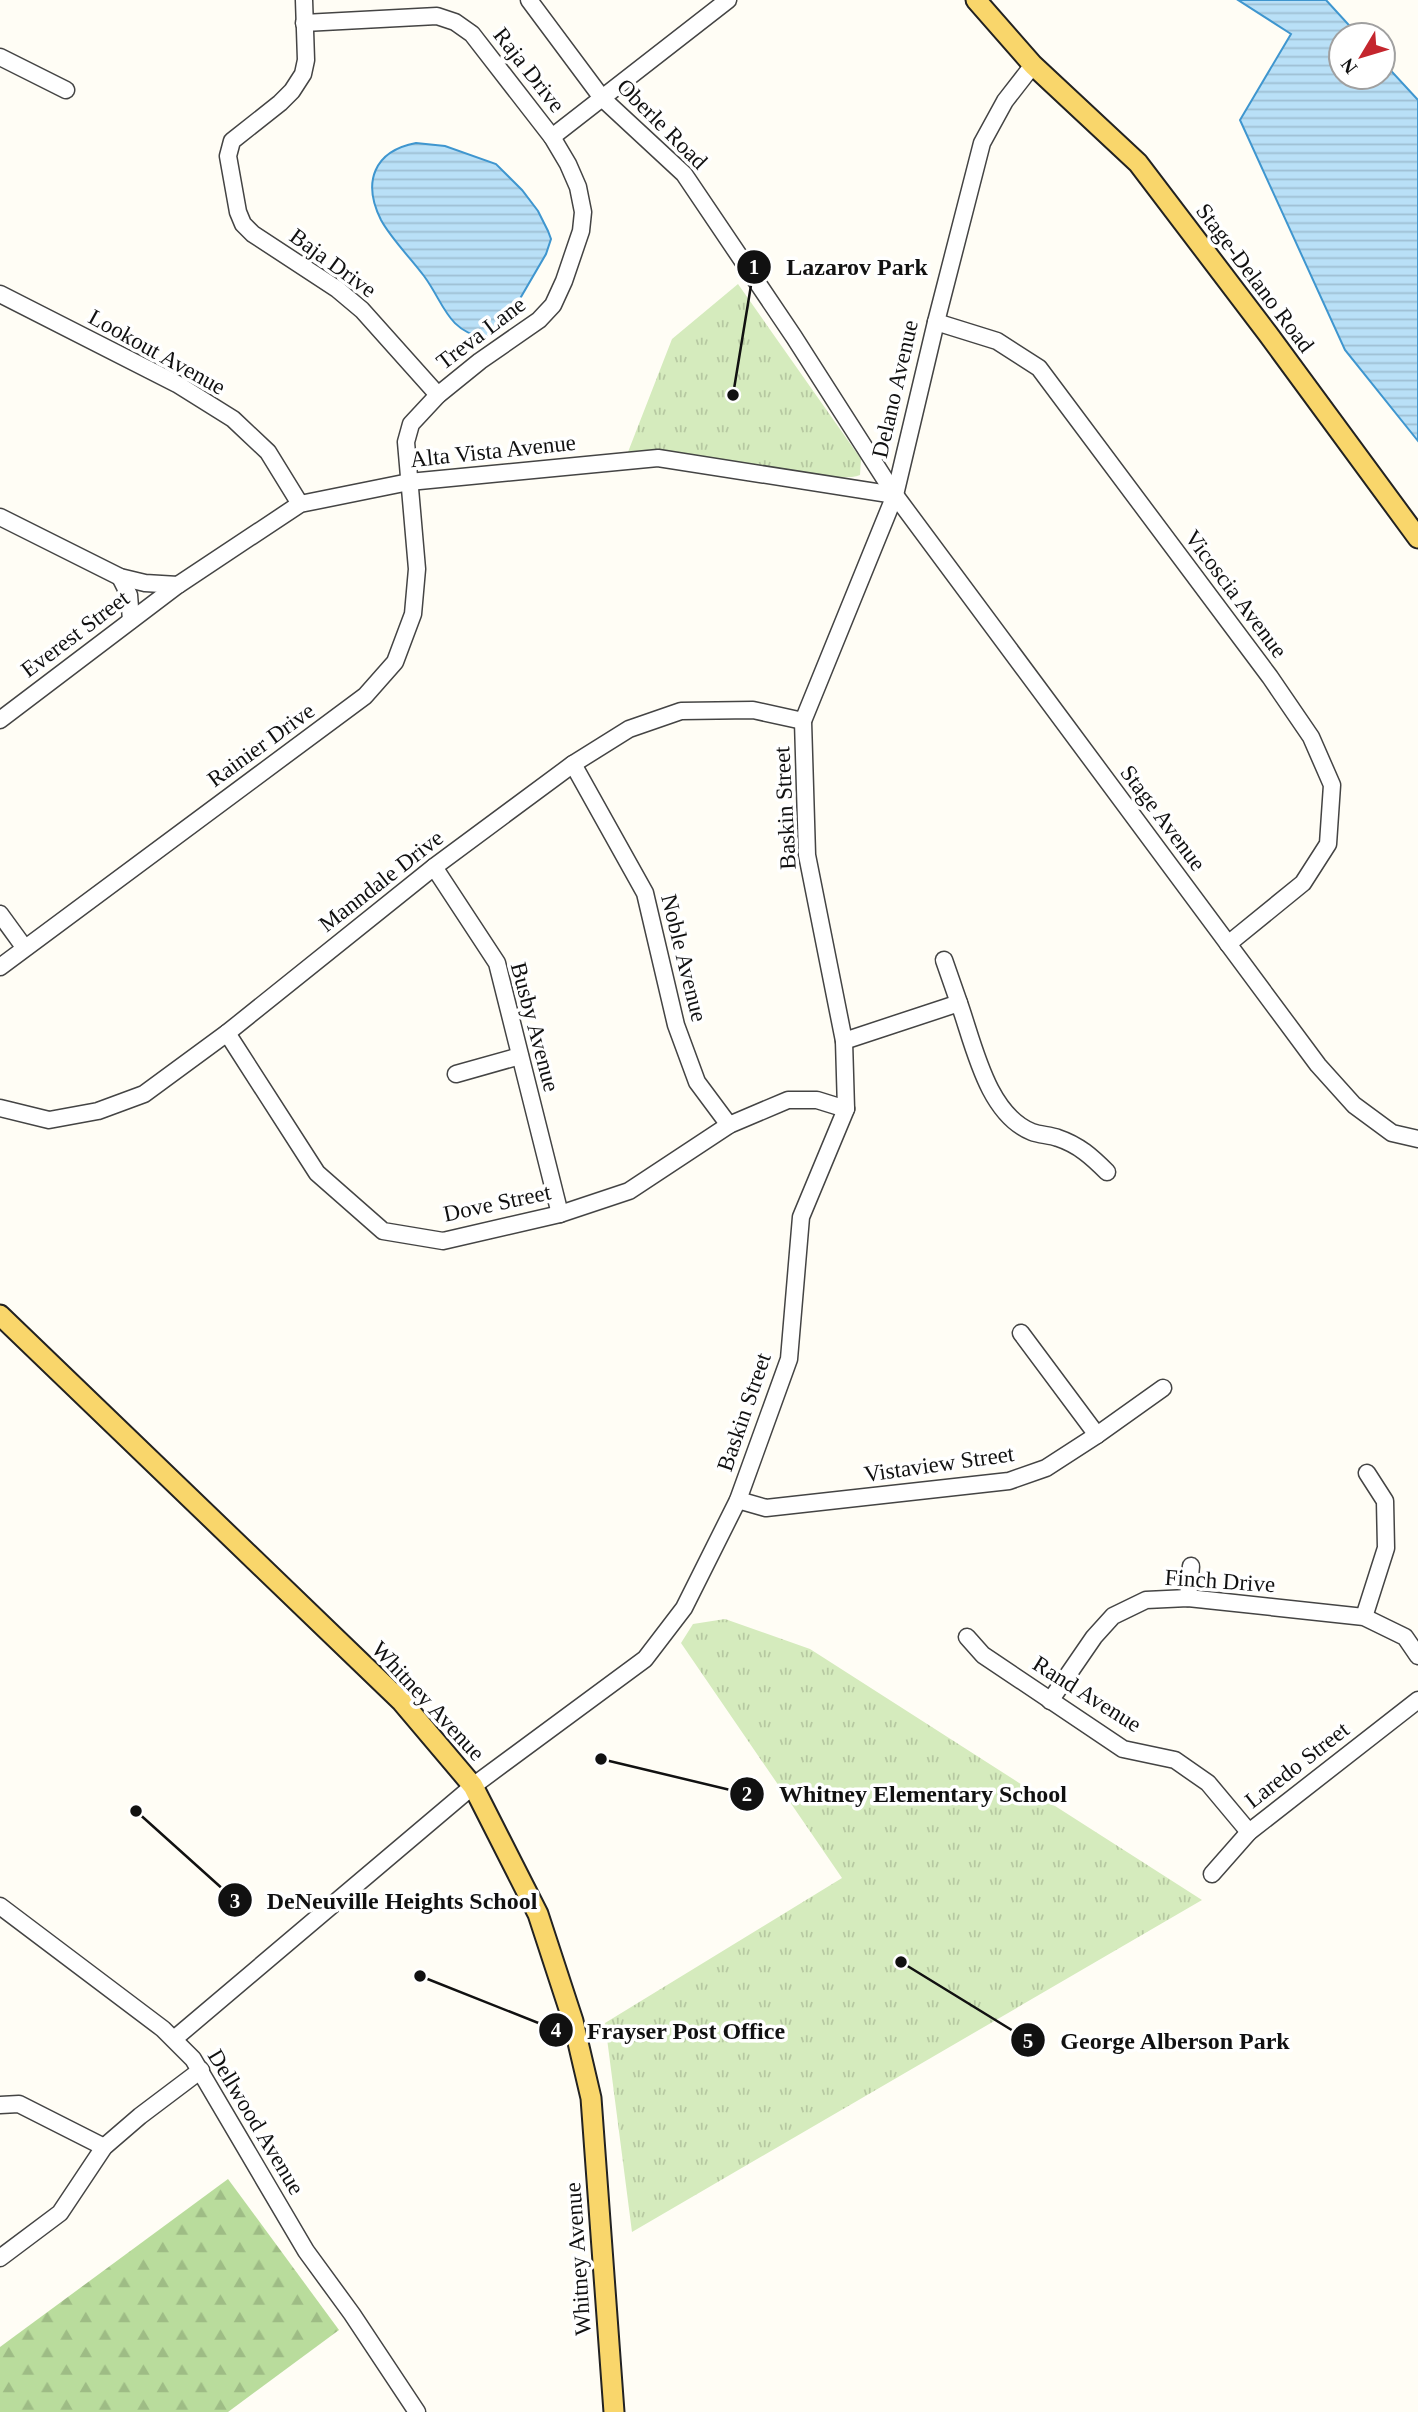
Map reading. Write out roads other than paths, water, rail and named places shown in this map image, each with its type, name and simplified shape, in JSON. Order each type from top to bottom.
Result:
[{"type":"main road","points":[[976,0],[1032,65]]},
{"type":"main road","name":"Stage-Delano Road","points":[[1032,65],[1138,163],[1418,538]]},
{"type":"main road","name":"Whitney Avenue","points":[[0,1315],[402,1702],[473,1786],[538,1914],[573,2021],[591,2098],[614,2412]]},
{"type":"street","points":[[303,0],[304,23]]},
{"type":"street","name":"Oberle Road","points":[[529,0],[602,98],[684,174],[794,337],[895,495]]},
{"type":"street","points":[[552,137],[602,98],[706,6],[728,0]]},
{"type":"street","name":"Raja Drive","points":[[304,23],[420,16],[436,16],[455,22],[485,48],[552,137]]},
{"type":"street","name":"Baja Drive","points":[[304,23],[306,60],[303,74],[292,91],[232,141],[228,156],[238,212],[243,224],[253,234],[337,289],[362,310],[438,396]]},
{"type":"street","points":[[0,57],[66,90]]},
{"type":"street","name":"Delano Avenue","points":[[895,495],[982,143],[1005,101],[1032,65]]},
{"type":"street","name":"Treva Lane","points":[[409,482],[406,442],[411,424],[438,396],[480,361],[539,320],[553,305],[564,281],[581,231],[583,212],[578,187],[552,137]]},
{"type":"street","name":"Lookout Avenue","points":[[0,294],[177,384],[233,419],[268,452],[300,504]]},
{"type":"street","name":"Vicoscia Avenue","points":[[936,322],[997,341],[1039,368],[1270,677],[1311,737],[1332,785],[1328,844],[1303,883],[1228,944]]},
{"type":"street","name":"Alta Vista Avenue","points":[[178,585],[300,504],[409,482],[658,458],[895,495]]},
{"type":"street","name":"Rainier Drive","points":[[0,967],[365,696],[395,663],[413,614],[416,580],[409,482]]},
{"type":"street","name":"Baskin Street","points":[[174,2039],[473,1786],[645,1659],[684,1608],[738,1500],[789,1359],[801,1217],[846,1109],[845,1041],[807,855],[803,721],[895,495]]},
{"type":"street","name":"Stage Avenue","points":[[895,495],[1318,1065],[1354,1105],[1392,1133],[1418,1139]]},
{"type":"street","points":[[0,517],[120,577],[145,583],[178,585]]},
{"type":"street","points":[[120,577],[129,595],[131,620]]},
{"type":"street","name":"Everest Street","points":[[0,720],[178,585]]},
{"type":"street","name":"Manndale Drive","points":[[0,1108],[49,1120],[98,1111],[144,1094],[227,1033],[434,867],[573,764],[629,729],[681,712],[753,710],[803,721]]},
{"type":"street","name":"Noble Avenue","points":[[573,764],[645,893],[676,1025],[697,1082],[729,1125]]},
{"type":"street","name":"Busby Avenue","points":[[434,867],[497,963],[560,1213]]},
{"type":"street","points":[[0,914],[24,947]]},
{"type":"street","points":[[944,960],[990,1090],[1007,1116],[1031,1132],[1059,1138],[1084,1149],[1107,1171]]},
{"type":"street","points":[[845,1041],[959,1003]]},
{"type":"street","name":"Dove Street","points":[[227,1033],[317,1173],[383,1231],[443,1241],[560,1213],[629,1191],[729,1125],[788,1100],[817,1100],[846,1109]]},
{"type":"street","points":[[456,1074],[520,1056]]},
{"type":"street","points":[[1021,1333],[1097,1435]]},
{"type":"street","name":"Vistaview Street","points":[[738,1500],[766,1508],[1009,1481],[1046,1468],[1163,1388]]},
{"type":"street","points":[[1364,1617],[1386,1548],[1385,1501],[1367,1473]]},
{"type":"street","points":[[1188,1598],[1191,1566]]},
{"type":"street","name":"Finch Drive","points":[[1050,1701],[1094,1637],[1113,1616],[1146,1600],[1188,1598],[1364,1617],[1405,1637],[1418,1656]]},
{"type":"street","name":"Rand Avenue","points":[[967,1637],[983,1655],[1124,1749],[1175,1760],[1208,1783],[1249,1832]]},
{"type":"street","name":"Laredo Street","points":[[1212,1874],[1249,1832],[1418,1700]]},
{"type":"street","name":"Dellwood Avenue","points":[[0,1906],[174,2039],[201,2070],[306,2251],[352,2314],[417,2412]]},
{"type":"street","points":[[0,2258],[60,2213],[104,2147],[201,2070]]},
{"type":"street","points":[[0,2105],[19,2104],[104,2147]]},
{"type":"water","points":[[1238,0],[1326,0],[1345,21],[1327,21],[1327,91],[1397,91],[1397,77],[1418,100],[1418,441],[1345,350],[1240,120],[1291,34]]},
{"type":"water","points":[[416,143],[445,146],[496,164],[538,211],[551,239],[546,254],[507,321],[485,338],[462,329],[454,322],[424,276],[385,227],[375,206],[373,181],[381,161],[390,153]]},
{"type":"place","name":"Lazarov Park","points":[[733,395]]},
{"type":"place","name":"Whitney Elementary School","points":[[601,1759]]},
{"type":"place","name":"DeNeuville Heights School","points":[[136,1811]]},
{"type":"place","name":"George Alberson Park","points":[[901,1962]]},
{"type":"place","name":"Frayser Post Office","points":[[420,1976]]}]
